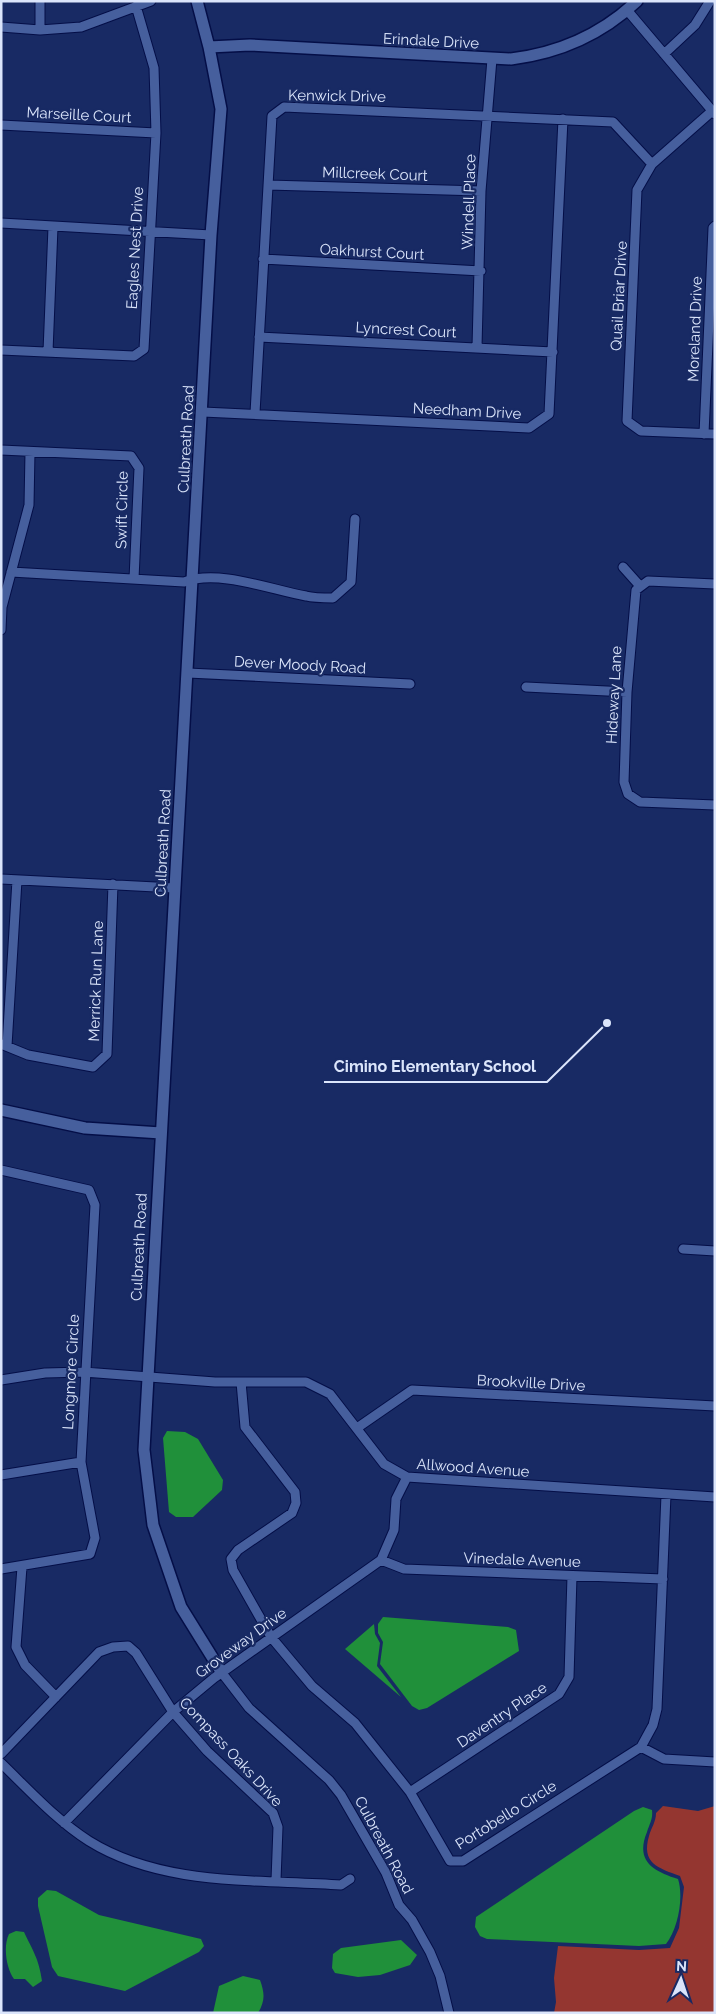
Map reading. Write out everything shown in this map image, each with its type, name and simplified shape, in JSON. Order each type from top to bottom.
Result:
[{"type":"street","points":[[40,1],[40,30]]},
{"type":"street","points":[[1,27],[40,30],[81,27],[151,1]]},
{"type":"street","name":"Culbreath Road","points":[[197,1],[209,47],[221,109],[211,235],[203,412],[147,1378],[144,1450],[153,1525],[182,1607],[222,1673],[239,1696],[328,1780],[341,1795],[386,1873],[399,1905],[412,1920],[430,1952],[440,1976],[449,2013]]},
{"type":"street","name":"Erindale Drive","points":[[209,47],[250,45],[492,59],[530,57],[564,48],[597,32],[628,10],[636,1]]},
{"type":"street","points":[[664,54],[695,25],[710,1]]},
{"type":"street","name":"Eagles Nest Drive","points":[[1,350],[134,356],[144,349],[156,133],[154,68],[136,6]]},
{"type":"street","points":[[628,10],[713,113]]},
{"type":"street","name":"Windell Place","points":[[477,347],[482,191],[492,59]]},
{"type":"street","name":"Kenwick Drive","points":[[255,413],[272,116],[284,106],[614,122],[652,164]]},
{"type":"street","name":"Quail Briar Drive","points":[[713,113],[652,164],[637,190],[627,421],[641,431],[715,434]]},
{"type":"street","name":"Needham Drive","points":[[203,412],[255,413],[529,428],[550,414],[563,119]]},
{"type":"street","name":"Marseille Court","points":[[1,125],[156,133]]},
{"type":"street","name":"Millcreek Court","points":[[268,185],[482,191]]},
{"type":"street","points":[[1,223],[53,227],[150,230],[211,235]]},
{"type":"street","name":"Moreland Drive","points":[[704,434],[713,228],[715,226]]},
{"type":"street","points":[[48,352],[53,227]]},
{"type":"street","name":"Oakhurst Court","points":[[263,259],[480,271]]},
{"type":"street","name":"Lyncrest Court","points":[[259,337],[552,352]]},
{"type":"street","name":"Swift Circle","points":[[1,450],[131,456],[139,468],[134,579]]},
{"type":"street","points":[[1,630],[2,608],[10,572],[29,505],[30,452]]},
{"type":"street","points":[[10,572],[184,582],[193,579],[246,581],[307,597],[333,598],[351,582],[355,519]]},
{"type":"street","points":[[623,567],[640,586],[652,581],[715,584]]},
{"type":"street","name":"Hideway Lane","points":[[640,586],[634,594],[627,692],[624,782],[628,794],[640,802],[715,805]]},
{"type":"street","name":"Dever Moody Road","points":[[188,673],[410,684]]},
{"type":"street","points":[[526,687],[627,692]]},
{"type":"street","points":[[1,879],[175,888]]},
{"type":"street","points":[[4,1045],[17,880]]},
{"type":"street","name":"Merrick Run Lane","points":[[4,1045],[28,1055],[93,1067],[107,1054],[113,884]]},
{"type":"street","points":[[1,1110],[85,1128],[161,1133]]},
{"type":"street","name":"Longmore Circle","points":[[1,1170],[88,1190],[95,1205],[84,1372],[81,1462],[95,1538],[90,1554],[22,1567],[1,1569]]},
{"type":"street","points":[[683,1249],[715,1251]]},
{"type":"street","name":"Allwood Avenue","points":[[1,1380],[45,1373],[84,1372],[147,1378],[241,1382],[306,1382],[330,1394],[384,1464],[407,1477],[715,1497]]},
{"type":"street","name":"Portobello Circle","points":[[241,1382],[245,1426],[295,1492],[296,1503],[292,1513],[238,1550],[231,1559],[234,1570],[271,1637],[312,1686],[355,1723],[410,1792],[450,1861],[463,1861],[641,1747],[653,1725],[657,1709],[666,1495]]},
{"type":"street","name":"Brookville Drive","points":[[357,1428],[412,1390],[715,1406]]},
{"type":"street","points":[[1,1475],[81,1462]]},
{"type":"street","points":[[381,1560],[394,1530],[396,1499],[407,1477]]},
{"type":"street","name":"Groveway Drive","points":[[64,1823],[172,1712],[271,1637],[381,1560]]},
{"type":"street","name":"Vinedale Avenue","points":[[381,1560],[404,1569],[663,1579]]},
{"type":"street","points":[[22,1567],[16,1648],[25,1666],[56,1697]]},
{"type":"street","name":"Daventry Place","points":[[410,1792],[559,1694],[568,1677],[572,1576]]},
{"type":"street","name":"Compass Oaks Drive","points":[[1,1754],[99,1652],[113,1647],[128,1646],[136,1653],[172,1712],[208,1751],[273,1813],[278,1827],[276,1880]]},
{"type":"street","points":[[641,1747],[664,1759],[715,1762]]},
{"type":"street","points":[[1,1763],[64,1823],[98,1846],[123,1858],[161,1871],[200,1878],[276,1880],[341,1885],[350,1879]]},
{"type":"shaded area","points":[[167,1431],[185,1432],[198,1439],[223,1480],[222,1490],[193,1517],[176,1517],[169,1512],[163,1438]]},
{"type":"shaded area","points":[[383,1617],[508,1627],[516,1630],[519,1651],[427,1708],[419,1710],[412,1706],[380,1664],[383,1642],[378,1633],[378,1624]]},
{"type":"shaded area","points":[[374,1624],[375,1634],[380,1643],[377,1666],[401,1697],[345,1649]]},
{"type":"shaded area","points":[[663,1806],[698,1811],[715,1806],[715,2013],[554,2013],[556,2002],[554,1978],[558,1946],[639,1950],[670,1948],[679,1928],[684,1887],[680,1876],[658,1867],[649,1858],[647,1853],[649,1836],[656,1813]]},
{"type":"shaded area","points":[[643,1807],[652,1810],[651,1821],[644,1842],[645,1858],[654,1868],[678,1879],[680,1886],[677,1922],[666,1944],[639,1946],[487,1939],[480,1936],[475,1927],[476,1917],[634,1811]]},
{"type":"shaded area","points":[[47,1890],[56,1891],[99,1915],[201,1939],[204,1946],[199,1952],[125,1991],[58,1976],[52,1967],[38,1906],[38,1898]]},
{"type":"shaded area","points":[[16,1931],[24,1932],[39,1967],[42,1981],[33,1987],[25,1979],[14,1979],[9,1969],[6,1957],[7,1939],[9,1934]]},
{"type":"shaded area","points":[[401,1940],[417,1955],[410,1965],[380,1975],[358,1977],[335,1973],[332,1968],[333,1954],[341,1948]]},
{"type":"shaded area","points":[[243,1976],[260,1980],[264,1997],[258,2013],[213,2013],[219,1986]]},
{"type":"place","name":"Cimino Elementary School","points":[[607,1023]]}]
